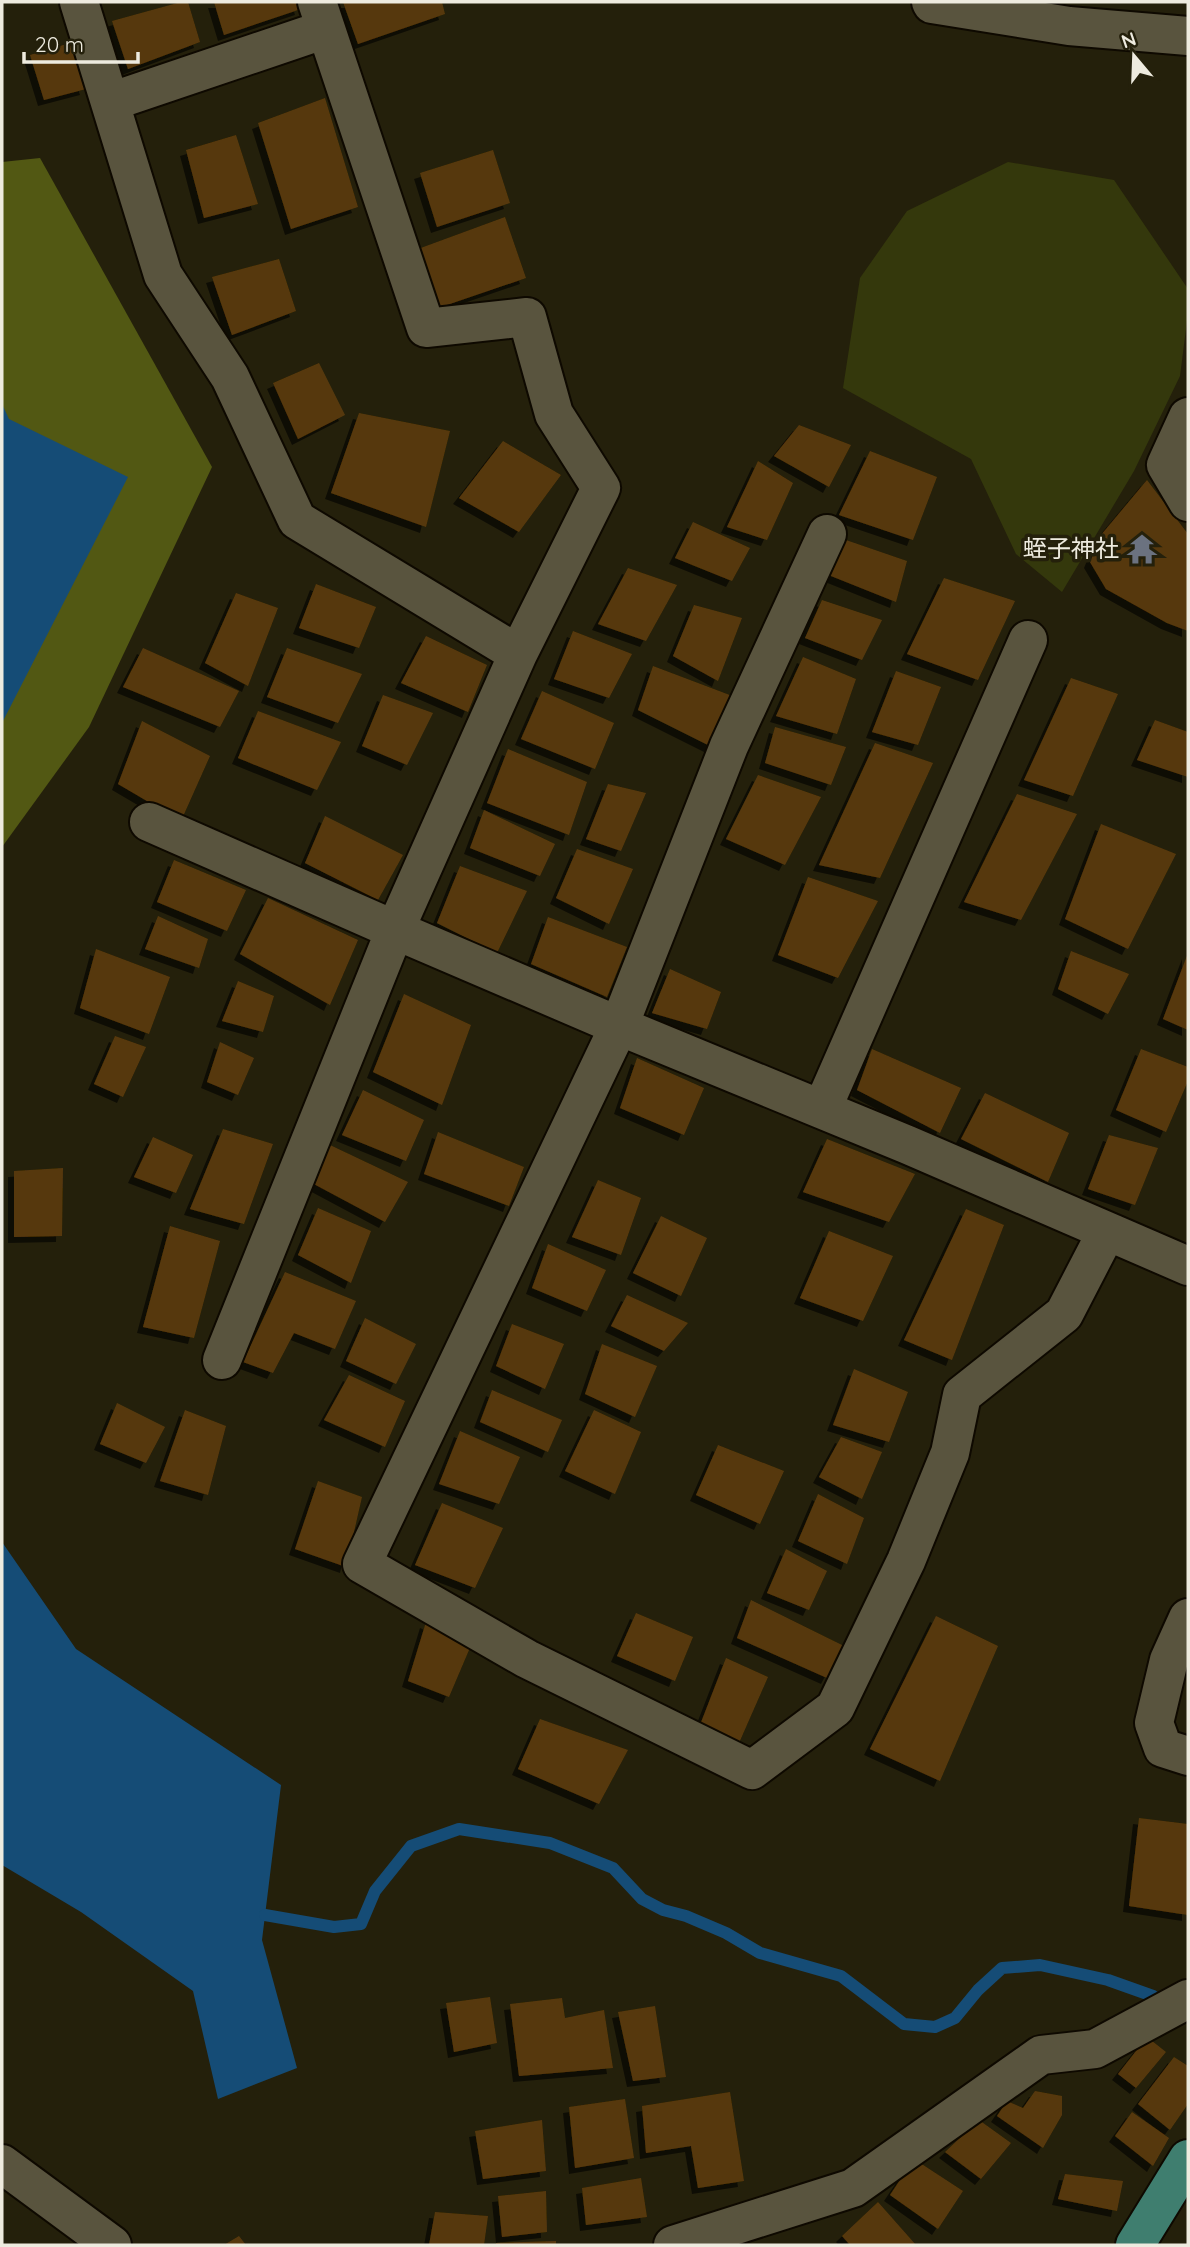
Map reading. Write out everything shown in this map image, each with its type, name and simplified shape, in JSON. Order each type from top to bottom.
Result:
[{"type":"main road","points":[[1135,2245],[1188,2159]]},
{"type":"street","points":[[931,2],[1069,26],[1188,36]]},
{"type":"street","points":[[86,4],[110,102],[163,275],[230,377],[297,520],[517,654]]},
{"type":"street","points":[[110,102],[322,15],[426,328],[527,317],[554,414],[601,488],[517,654],[395,930],[222,1360]]},
{"type":"street","points":[[1188,417],[1166,465],[1188,502]]},
{"type":"street","points":[[827,534],[729,746],[619,1026],[362,1564],[527,1659],[752,1770],[835,1708],[906,1561],[950,1453],[962,1395],[1064,1314],[1107,1231]]},
{"type":"street","points":[[822,1109],[1028,640]]},
{"type":"street","points":[[149,822],[619,1026],[822,1109],[1188,1266]]},
{"type":"street","points":[[1188,1618],[1169,1660],[1154,1723],[1163,1748],[1188,1756]]},
{"type":"street","points":[[673,2245],[853,2188],[1041,2055],[1095,2049],[1188,1999]]},
{"type":"street","points":[[2,2164],[112,2245]]},
{"type":"green space","points":[[40,158],[212,467],[89,727],[2,847],[2,162]]},
{"type":"green space","points":[[1008,162],[1114,180],[1188,289],[1188,313],[1180,376],[1134,471],[1062,592],[1016,554],[971,459],[843,388],[860,278],[907,211]]},
{"type":"water","points":[[2,404],[9,419],[128,477],[2,723]]},
{"type":"water","points":[[2,1542],[76,1649],[281,1785],[262,1940],[297,2068],[218,2099],[193,1991],[81,1912],[2,1865]]},
{"type":"building","points":[[188,2],[200,42],[128,69],[112,21]]},
{"type":"building","points":[[214,2],[299,2],[301,9],[224,35]]},
{"type":"building","points":[[343,2],[442,2],[445,14],[358,44]]},
{"type":"building","points":[[70,43],[86,89],[44,100],[30,55]]},
{"type":"building","points":[[325,98],[358,207],[291,229],[258,123]]},
{"type":"building","points":[[236,135],[258,204],[204,218],[186,150]]},
{"type":"building","points":[[493,150],[510,203],[437,227],[420,173]]},
{"type":"building","points":[[505,217],[526,278],[438,308],[418,249]]},
{"type":"building","points":[[279,259],[296,311],[232,335],[212,277]]},
{"type":"building","points":[[319,363],[345,415],[298,439],[273,383]]},
{"type":"building","points":[[359,413],[450,431],[426,527],[331,493]]},
{"type":"building","points":[[799,425],[851,445],[829,487],[774,456]]},
{"type":"building","points":[[503,441],[561,475],[519,532],[459,498]]},
{"type":"building","points":[[870,451],[937,477],[913,540],[839,515]]},
{"type":"building","points":[[758,461],[793,483],[767,540],[727,527]]},
{"type":"building","name":"蛭子神社","points":[[1147,480],[1188,534],[1188,631],[1167,623],[1106,589],[1090,562],[1101,535]]},
{"type":"building","points":[[693,522],[750,548],[732,581],[675,558]]},
{"type":"building","points":[[843,539],[907,561],[896,602],[826,574]]},
{"type":"building","points":[[628,568],[677,585],[646,641],[598,624]]},
{"type":"building","points":[[944,578],[1015,601],[978,680],[907,654]]},
{"type":"building","points":[[316,584],[376,607],[359,648],[299,628]]},
{"type":"building","points":[[236,593],[278,608],[248,686],[205,663]]},
{"type":"building","points":[[822,600],[882,620],[862,660],[805,638]]},
{"type":"building","points":[[694,605],[742,618],[718,681],[673,656]]},
{"type":"building","points":[[573,631],[632,654],[609,698],[554,679]]},
{"type":"building","points":[[426,636],[487,665],[468,712],[401,683]]},
{"type":"building","points":[[143,648],[239,691],[220,727],[123,687]]},
{"type":"building","points":[[287,648],[362,674],[338,723],[267,697]]},
{"type":"building","points":[[803,657],[856,679],[837,734],[776,716]]},
{"type":"building","points":[[653,666],[735,697],[714,748],[638,710]]},
{"type":"building","points":[[896,671],[941,687],[918,745],[872,732]]},
{"type":"building","points":[[1071,678],[1118,694],[1073,796],[1024,780]]},
{"type":"building","points":[[542,691],[614,723],[595,769],[521,739]]},
{"type":"building","points":[[383,695],[433,713],[407,765],[362,746]]},
{"type":"building","points":[[258,711],[341,742],[317,790],[238,758]]},
{"type":"building","points":[[1155,720],[1188,732],[1188,777],[1137,760]]},
{"type":"building","points":[[142,721],[210,756],[181,821],[118,784]]},
{"type":"building","points":[[775,727],[846,747],[831,785],[765,763]]},
{"type":"building","points":[[875,743],[933,763],[880,878],[819,865]]},
{"type":"building","points":[[508,749],[587,782],[569,835],[487,803]]},
{"type":"building","points":[[758,775],[821,797],[785,865],[726,839]]},
{"type":"building","points":[[608,784],[646,793],[621,851],[586,839]]},
{"type":"building","points":[[1017,794],[1077,814],[1021,920],[964,902]]},
{"type":"building","points":[[484,810],[555,844],[540,876],[470,848]]},
{"type":"building","points":[[325,816],[403,855],[378,900],[305,863]]},
{"type":"building","points":[[1101,824],[1176,854],[1128,949],[1065,919]]},
{"type":"building","points":[[577,849],[633,869],[609,924],[556,898]]},
{"type":"building","points":[[174,860],[246,890],[227,931],[157,902]]},
{"type":"building","points":[[460,866],[527,891],[497,953],[437,923]]},
{"type":"building","points":[[808,877],[878,901],[838,978],[778,955]]},
{"type":"building","points":[[268,898],[358,940],[330,1005],[240,954]]},
{"type":"building","points":[[158,916],[208,939],[199,968],[145,949]]},
{"type":"building","points":[[548,917],[627,947],[607,997],[531,964]]},
{"type":"building","points":[[96,949],[170,977],[149,1034],[80,1008]]},
{"type":"building","points":[[1071,951],[1129,974],[1108,1014],[1058,989]]},
{"type":"building","points":[[1188,953],[1188,1030],[1163,1019]]},
{"type":"building","points":[[670,969],[721,992],[707,1029],[652,1013]]},
{"type":"building","points":[[238,981],[274,996],[263,1032],[222,1021]]},
{"type":"building","points":[[404,994],[471,1025],[442,1105],[373,1072]]},
{"type":"building","points":[[115,1036],[146,1047],[123,1097],[94,1084]]},
{"type":"building","points":[[220,1042],[254,1058],[238,1095],[207,1082]]},
{"type":"building","points":[[872,1049],[961,1088],[940,1133],[857,1090]]},
{"type":"building","points":[[1141,1049],[1188,1067],[1188,1081],[1166,1132],[1116,1110]]},
{"type":"building","points":[[637,1058],[704,1088],[684,1135],[620,1108]]},
{"type":"building","points":[[363,1090],[424,1120],[406,1161],[342,1135]]},
{"type":"building","points":[[985,1093],[1069,1133],[1048,1182],[961,1139]]},
{"type":"building","points":[[223,1129],[273,1144],[244,1224],[190,1209]]},
{"type":"building","points":[[438,1132],[524,1167],[509,1206],[424,1174]]},
{"type":"building","points":[[1109,1135],[1158,1148],[1135,1205],[1088,1189]]},
{"type":"building","points":[[153,1137],[193,1155],[176,1193],[134,1177]]},
{"type":"building","points":[[827,1139],[915,1174],[889,1222],[803,1192]]},
{"type":"building","points":[[330,1145],[408,1182],[385,1222],[312,1183]]},
{"type":"building","points":[[63,1168],[62,1236],[14,1237],[14,1171]]},
{"type":"building","points":[[598,1180],[641,1198],[621,1255],[572,1237]]},
{"type":"building","points":[[318,1208],[371,1231],[351,1283],[298,1255]]},
{"type":"building","points":[[966,1209],[1004,1225],[952,1360],[904,1340]]},
{"type":"building","points":[[661,1216],[707,1238],[681,1296],[633,1273]]},
{"type":"building","points":[[170,1226],[220,1241],[194,1338],[143,1327]]},
{"type":"building","points":[[829,1231],[893,1256],[863,1321],[800,1298]]},
{"type":"building","points":[[548,1244],[606,1270],[587,1311],[532,1288]]},
{"type":"building","points":[[285,1272],[356,1301],[335,1349],[294,1333],[273,1373],[243,1362]]},
{"type":"building","points":[[627,1295],[688,1323],[664,1351],[611,1326]]},
{"type":"building","points":[[365,1318],[416,1344],[396,1384],[346,1361]]},
{"type":"building","points":[[512,1324],[564,1344],[545,1389],[496,1366]]},
{"type":"building","points":[[602,1344],[657,1366],[635,1417],[585,1394]]},
{"type":"building","points":[[854,1369],[908,1392],[889,1442],[833,1425]]},
{"type":"building","points":[[349,1375],[405,1401],[385,1447],[324,1420]]},
{"type":"building","points":[[492,1390],[562,1420],[548,1452],[480,1422]]},
{"type":"building","points":[[117,1403],[165,1427],[146,1463],[100,1444]]},
{"type":"building","points":[[185,1410],[226,1426],[208,1495],[160,1481]]},
{"type":"building","points":[[594,1410],[641,1432],[615,1494],[565,1471]]},
{"type":"building","points":[[460,1431],[520,1457],[499,1504],[439,1484]]},
{"type":"building","points":[[841,1437],[882,1452],[862,1499],[819,1477]]},
{"type":"building","points":[[718,1445],[784,1471],[760,1524],[696,1495]]},
{"type":"building","points":[[318,1481],[362,1497],[346,1567],[295,1549]]},
{"type":"building","points":[[818,1494],[864,1518],[847,1564],[798,1541]]},
{"type":"building","points":[[442,1503],[503,1528],[475,1588],[415,1565]]},
{"type":"building","points":[[786,1549],[827,1571],[809,1610],[767,1593]]},
{"type":"building","points":[[751,1600],[844,1646],[827,1678],[737,1638]]},
{"type":"building","points":[[636,1613],[693,1637],[675,1681],[617,1656]]},
{"type":"building","points":[[936,1616],[998,1646],[940,1781],[870,1749]]},
{"type":"building","points":[[426,1622],[472,1643],[449,1697],[408,1681]]},
{"type":"building","points":[[726,1658],[768,1677],[739,1743],[700,1725]]},
{"type":"building","points":[[540,1719],[628,1750],[599,1804],[518,1769]]},
{"type":"building","points":[[1139,1818],[1188,1824],[1188,1915],[1129,1906]]},
{"type":"building","points":[[490,1997],[497,2043],[454,2052],[446,2003]]},
{"type":"building","points":[[562,1998],[565,2018],[604,2010],[613,2068],[519,2076],[510,2004]]},
{"type":"building","points":[[655,2006],[666,2077],[633,2081],[618,2012]]},
{"type":"building","points":[[1147,2037],[1166,2052],[1136,2088],[1118,2074]]},
{"type":"building","points":[[1174,2057],[1188,2066],[1188,2104],[1170,2130],[1138,2104]]},
{"type":"building","points":[[1035,2091],[1062,2096],[1062,2115],[1043,2148],[997,2116],[1007,2101],[1023,2108]]},
{"type":"building","points":[[730,2092],[744,2181],[698,2188],[691,2146],[646,2153],[642,2106]]},
{"type":"building","points":[[625,2099],[634,2158],[575,2168],[569,2107]]},
{"type":"building","points":[[1132,2112],[1169,2138],[1153,2166],[1115,2136]]},
{"type":"building","points":[[542,2120],[546,2171],[483,2179],[475,2131]]},
{"type":"building","points":[[979,2120],[1011,2143],[981,2179],[945,2152]]},
{"type":"building","points":[[914,2159],[963,2191],[938,2229],[890,2195]]},
{"type":"building","points":[[1065,2174],[1123,2181],[1117,2211],[1058,2199]]},
{"type":"building","points":[[641,2178],[647,2217],[586,2225],[582,2188]]},
{"type":"building","points":[[546,2191],[547,2232],[502,2237],[498,2196]]},
{"type":"building","points":[[878,2202],[916,2245],[850,2245],[842,2236]]},
{"type":"building","points":[[435,2212],[488,2216],[484,2245],[429,2245]]},
{"type":"building","points":[[239,2236],[246,2245],[224,2245]]},
{"type":"building","points":[[556,2241],[556,2245],[496,2245],[496,2243]]},
{"type":"waterway","points":[[265,1915],[334,1927],[361,1924],[375,1891],[411,1846],[459,1829],[550,1843],[613,1868],[642,1899],[663,1910],[686,1916],[726,1933],[760,1953],[841,1976],[904,2024],[935,2027],[955,2018],[978,1990],[1002,1968],[1040,1965],[1108,1980],[1153,1996],[1167,2005]]},
{"type":"place","name":"蛭子神社","points":[[1142,549]]}]
